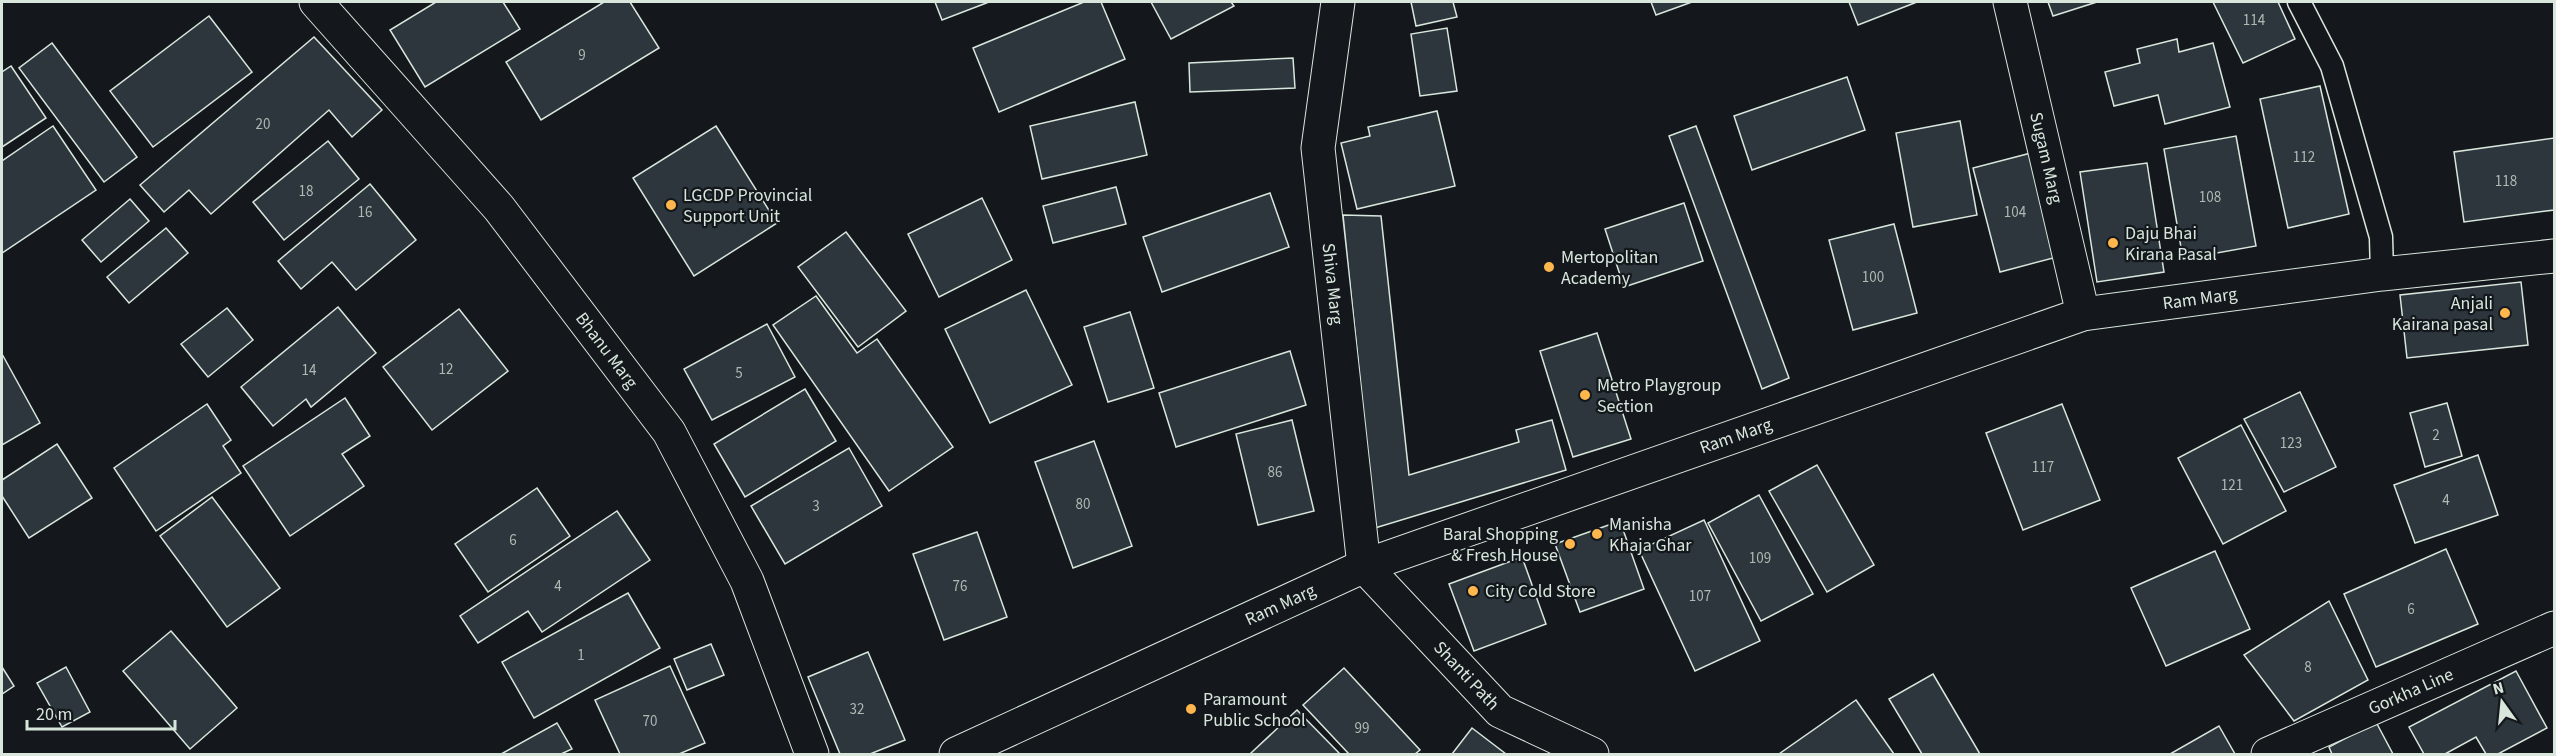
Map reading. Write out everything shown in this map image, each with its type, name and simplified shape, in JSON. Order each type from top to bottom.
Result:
[{"type":"street","name":"Bhanu Marg","points":[[316,2],[499,208],[669,432],[747,581],[812,754]]},
{"type":"street","name":"Shiva Marg","points":[[1338,2],[1318,148],[1364,566]]},
{"type":"street","name":"Sugam Marg","points":[[2010,2],[2083,314]]},
{"type":"street","name":"Ram Marg","points":[[956,754],[1364,566],[2083,314],[2382,274],[2554,256]]},
{"type":"street","name":"Shanti Path","points":[[1364,566],[1500,711],[1592,754]]},
{"type":"street","name":"Gorkha Line","points":[[2268,754],[2554,628]]},
{"type":"lane","points":[[2299,2],[2332,66],[2381,237],[2382,274]]},
{"type":"building","points":[[436,2],[503,2],[520,29],[425,87],[390,30]]},
{"type":"building","points":[[604,2],[630,2],[659,48],[541,120],[506,62]]},
{"type":"building","points":[[935,2],[989,2],[942,20]]},
{"type":"building","points":[[1084,2],[1101,2],[1125,59],[999,112],[973,48]]},
{"type":"building","points":[[1151,2],[1231,2],[1234,6],[1171,39]]},
{"type":"building","points":[[1411,2],[1453,2],[1457,17],[1416,26]]},
{"type":"building","points":[[1651,2],[1692,2],[1656,15]]},
{"type":"building","points":[[1849,2],[1917,2],[1858,25]]},
{"type":"building","points":[[2048,2],[2097,2],[2053,16]]},
{"type":"building","points":[[2213,2],[2278,2],[2295,39],[2243,63]]},
{"type":"building","points":[[209,16],[252,72],[153,147],[110,91]]},
{"type":"building","points":[[1447,28],[1457,91],[1420,96],[1411,34]]},
{"type":"building","points":[[314,37],[382,110],[352,137],[329,110],[211,214],[189,190],[164,212],[140,185]]},
{"type":"building","points":[[2177,39],[2179,52],[2213,43],[2230,107],[2165,124],[2158,95],[2114,106],[2105,72],[2140,63],[2137,49]]},
{"type":"building","points":[[52,43],[137,157],[104,182],[19,68]]},
{"type":"building","points":[[1293,58],[1295,88],[1190,92],[1189,63]]},
{"type":"building","points":[[11,66],[46,118],[2,147],[2,72]]},
{"type":"building","points":[[1847,77],[1865,130],[1752,170],[1734,116]]},
{"type":"building","points":[[2320,86],[2349,214],[2288,228],[2260,99]]},
{"type":"building","points":[[1135,102],[1147,155],[1042,179],[1030,126]]},
{"type":"building","points":[[1437,111],[1455,186],[1357,209],[1341,143],[1370,136],[1368,127]]},
{"type":"building","points":[[1960,121],[1977,215],[1913,227],[1896,133]]},
{"type":"building","points":[[53,126],[96,190],[2,253],[2,161]]},
{"type":"building","points":[[716,126],[777,223],[694,276],[633,178]]},
{"type":"building","points":[[1696,126],[1789,378],[1762,389],[1669,136]]},
{"type":"building","points":[[2236,136],[2256,246],[2183,259],[2164,149]]},
{"type":"building","points":[[2554,138],[2554,210],[2464,222],[2454,152]]},
{"type":"building","points":[[328,141],[359,179],[284,240],[253,202]]},
{"type":"building","points":[[2031,153],[2057,257],[2000,272],[1973,168]]},
{"type":"building","points":[[2147,163],[2164,272],[2097,282],[2080,172]]},
{"type":"building","points":[[370,184],[416,240],[356,290],[332,262],[301,289],[278,261]]},
{"type":"building","points":[[1116,187],[1126,224],[1053,243],[1043,206]]},
{"type":"building","points":[[1270,193],[1289,247],[1162,292],[1143,237]]},
{"type":"building","points":[[982,198],[1012,260],[939,297],[908,234]]},
{"type":"building","points":[[130,199],[149,221],[101,262],[82,240]]},
{"type":"building","points":[[1684,203],[1703,261],[1624,287],[1605,229]]},
{"type":"building","points":[[1343,215],[1381,216],[1409,475],[1519,442],[1516,430],[1552,420],[1566,470],[1375,528]]},
{"type":"building","points":[[1894,224],[1917,313],[1853,330],[1829,240]]},
{"type":"building","points":[[166,228],[188,253],[129,303],[107,277]]},
{"type":"building","points":[[846,232],[906,311],[858,347],[798,267]]},
{"type":"building","points":[[2521,282],[2528,345],[2407,358],[2400,295]]},
{"type":"building","points":[[1026,290],[1072,385],[990,423],[945,329]]},
{"type":"building","points":[[816,296],[857,353],[877,339],[953,447],[889,491],[773,325]]},
{"type":"building","points":[[338,307],[376,353],[311,407],[306,399],[273,426],[241,387]]},
{"type":"building","points":[[227,308],[253,340],[208,377],[181,344]]},
{"type":"building","points":[[459,309],[508,371],[432,430],[383,367]]},
{"type":"building","points":[[1130,312],[1154,388],[1108,402],[1084,327]]},
{"type":"building","points":[[767,324],[795,377],[712,420],[684,369]]},
{"type":"building","name":"Metro Playgroup Section","points":[[1597,333],[1631,439],[1573,457],[1540,351]]},
{"type":"building","points":[[1290,351],[1306,405],[1176,447],[1159,393]]},
{"type":"building","points":[[2,354],[40,423],[2,445]]},
{"type":"building","points":[[805,389],[836,441],[745,497],[714,444]]},
{"type":"building","points":[[2300,392],[2336,467],[2284,492],[2244,419]]},
{"type":"building","points":[[345,398],[370,436],[342,454],[364,486],[290,536],[243,466]]},
{"type":"building","points":[[2447,403],[2462,456],[2425,467],[2410,413]]},
{"type":"building","points":[[207,404],[231,440],[223,446],[241,473],[156,531],[114,468]]},
{"type":"building","points":[[2062,404],[2100,500],[2023,530],[1986,433]]},
{"type":"building","points":[[1292,420],[1314,511],[1258,525],[1236,434]]},
{"type":"building","points":[[2241,425],[2286,511],[2223,544],[2178,458]]},
{"type":"building","points":[[1094,441],[1132,546],[1073,568],[1035,462]]},
{"type":"building","points":[[57,444],[92,498],[29,538],[2,496],[2,480]]},
{"type":"building","points":[[849,448],[882,506],[785,564],[751,506]]},
{"type":"building","points":[[2478,455],[2498,515],[2415,543],[2394,485]]},
{"type":"building","points":[[1817,465],[1874,565],[1827,592],[1769,491]]},
{"type":"building","points":[[537,488],[570,536],[488,592],[455,544]]},
{"type":"building","points":[[1759,495],[1813,594],[1761,621],[1708,523]]},
{"type":"building","points":[[212,497],[280,588],[227,627],[160,536]]},
{"type":"building","points":[[617,511],[650,560],[542,632],[528,611],[478,643],[460,616]]},
{"type":"building","points":[[1704,520],[1760,641],[1695,671],[1639,550]]},
{"type":"building","points":[[1620,521],[1644,589],[1580,612],[1555,544]]},
{"type":"building","points":[[977,532],[1007,617],[944,640],[913,554]]},
{"type":"building","points":[[2446,549],[2478,624],[2376,667],[2344,594]]},
{"type":"building","points":[[2215,551],[2250,629],[2166,666],[2131,588]]},
{"type":"building","points":[[1522,557],[1546,624],[1474,651],[1449,584]]},
{"type":"building","points":[[628,593],[660,648],[534,718],[502,662]]},
{"type":"building","points":[[2329,601],[2368,680],[2294,721],[2244,655]]},
{"type":"building","points":[[171,631],[237,708],[190,749],[123,671]]},
{"type":"building","points":[[711,644],[724,675],[687,690],[674,659]]},
{"type":"building","points":[[868,652],[905,740],[870,754],[840,754],[808,677]]},
{"type":"building","points":[[670,666],[705,743],[679,754],[620,754],[595,700]]},
{"type":"building","points":[[2,667],[14,686],[2,694]]},
{"type":"building","points":[[66,667],[90,712],[62,727],[37,683]]},
{"type":"building","points":[[1344,668],[1420,750],[1415,754],[1349,754],[1303,705]]},
{"type":"building","points":[[2516,671],[2547,728],[2498,754],[2486,754],[2476,737],[2445,754],[2424,754],[2409,727]]},
{"type":"building","points":[[1933,674],[1980,754],[1922,754],[1889,699]]},
{"type":"building","points":[[1856,700],[1894,754],[1779,754]]},
{"type":"building","points":[[1297,710],[1340,754],[1251,753]]},
{"type":"building","points":[[2376,722],[2393,754],[2332,754],[2329,747]]},
{"type":"building","points":[[557,723],[572,749],[561,754],[501,754]]},
{"type":"building","points":[[2219,726],[2235,754],[2170,754]]},
{"type":"building","points":[[1472,728],[1506,754],[1452,754]]},
{"type":"place","name":"LGCDP Provincial Support Unit","points":[[671,205]]},
{"type":"place","name":"Daju Bhai Kirana Pasal","points":[[2113,243]]},
{"type":"place","name":"Mertopolitan Academy","points":[[1549,267]]},
{"type":"place","name":"Anjali Kairana pasal","points":[[2505,313]]},
{"type":"place","name":"Metro Playgroup Section","points":[[1585,395]]},
{"type":"place","name":"Manisha Khaja Ghar","points":[[1597,534]]},
{"type":"place","name":"Baral Shopping & Fresh House","points":[[1570,544]]},
{"type":"place","name":"City Cold Store","points":[[1473,591]]},
{"type":"place","name":"Paramount Public School","points":[[1191,709]]}]
